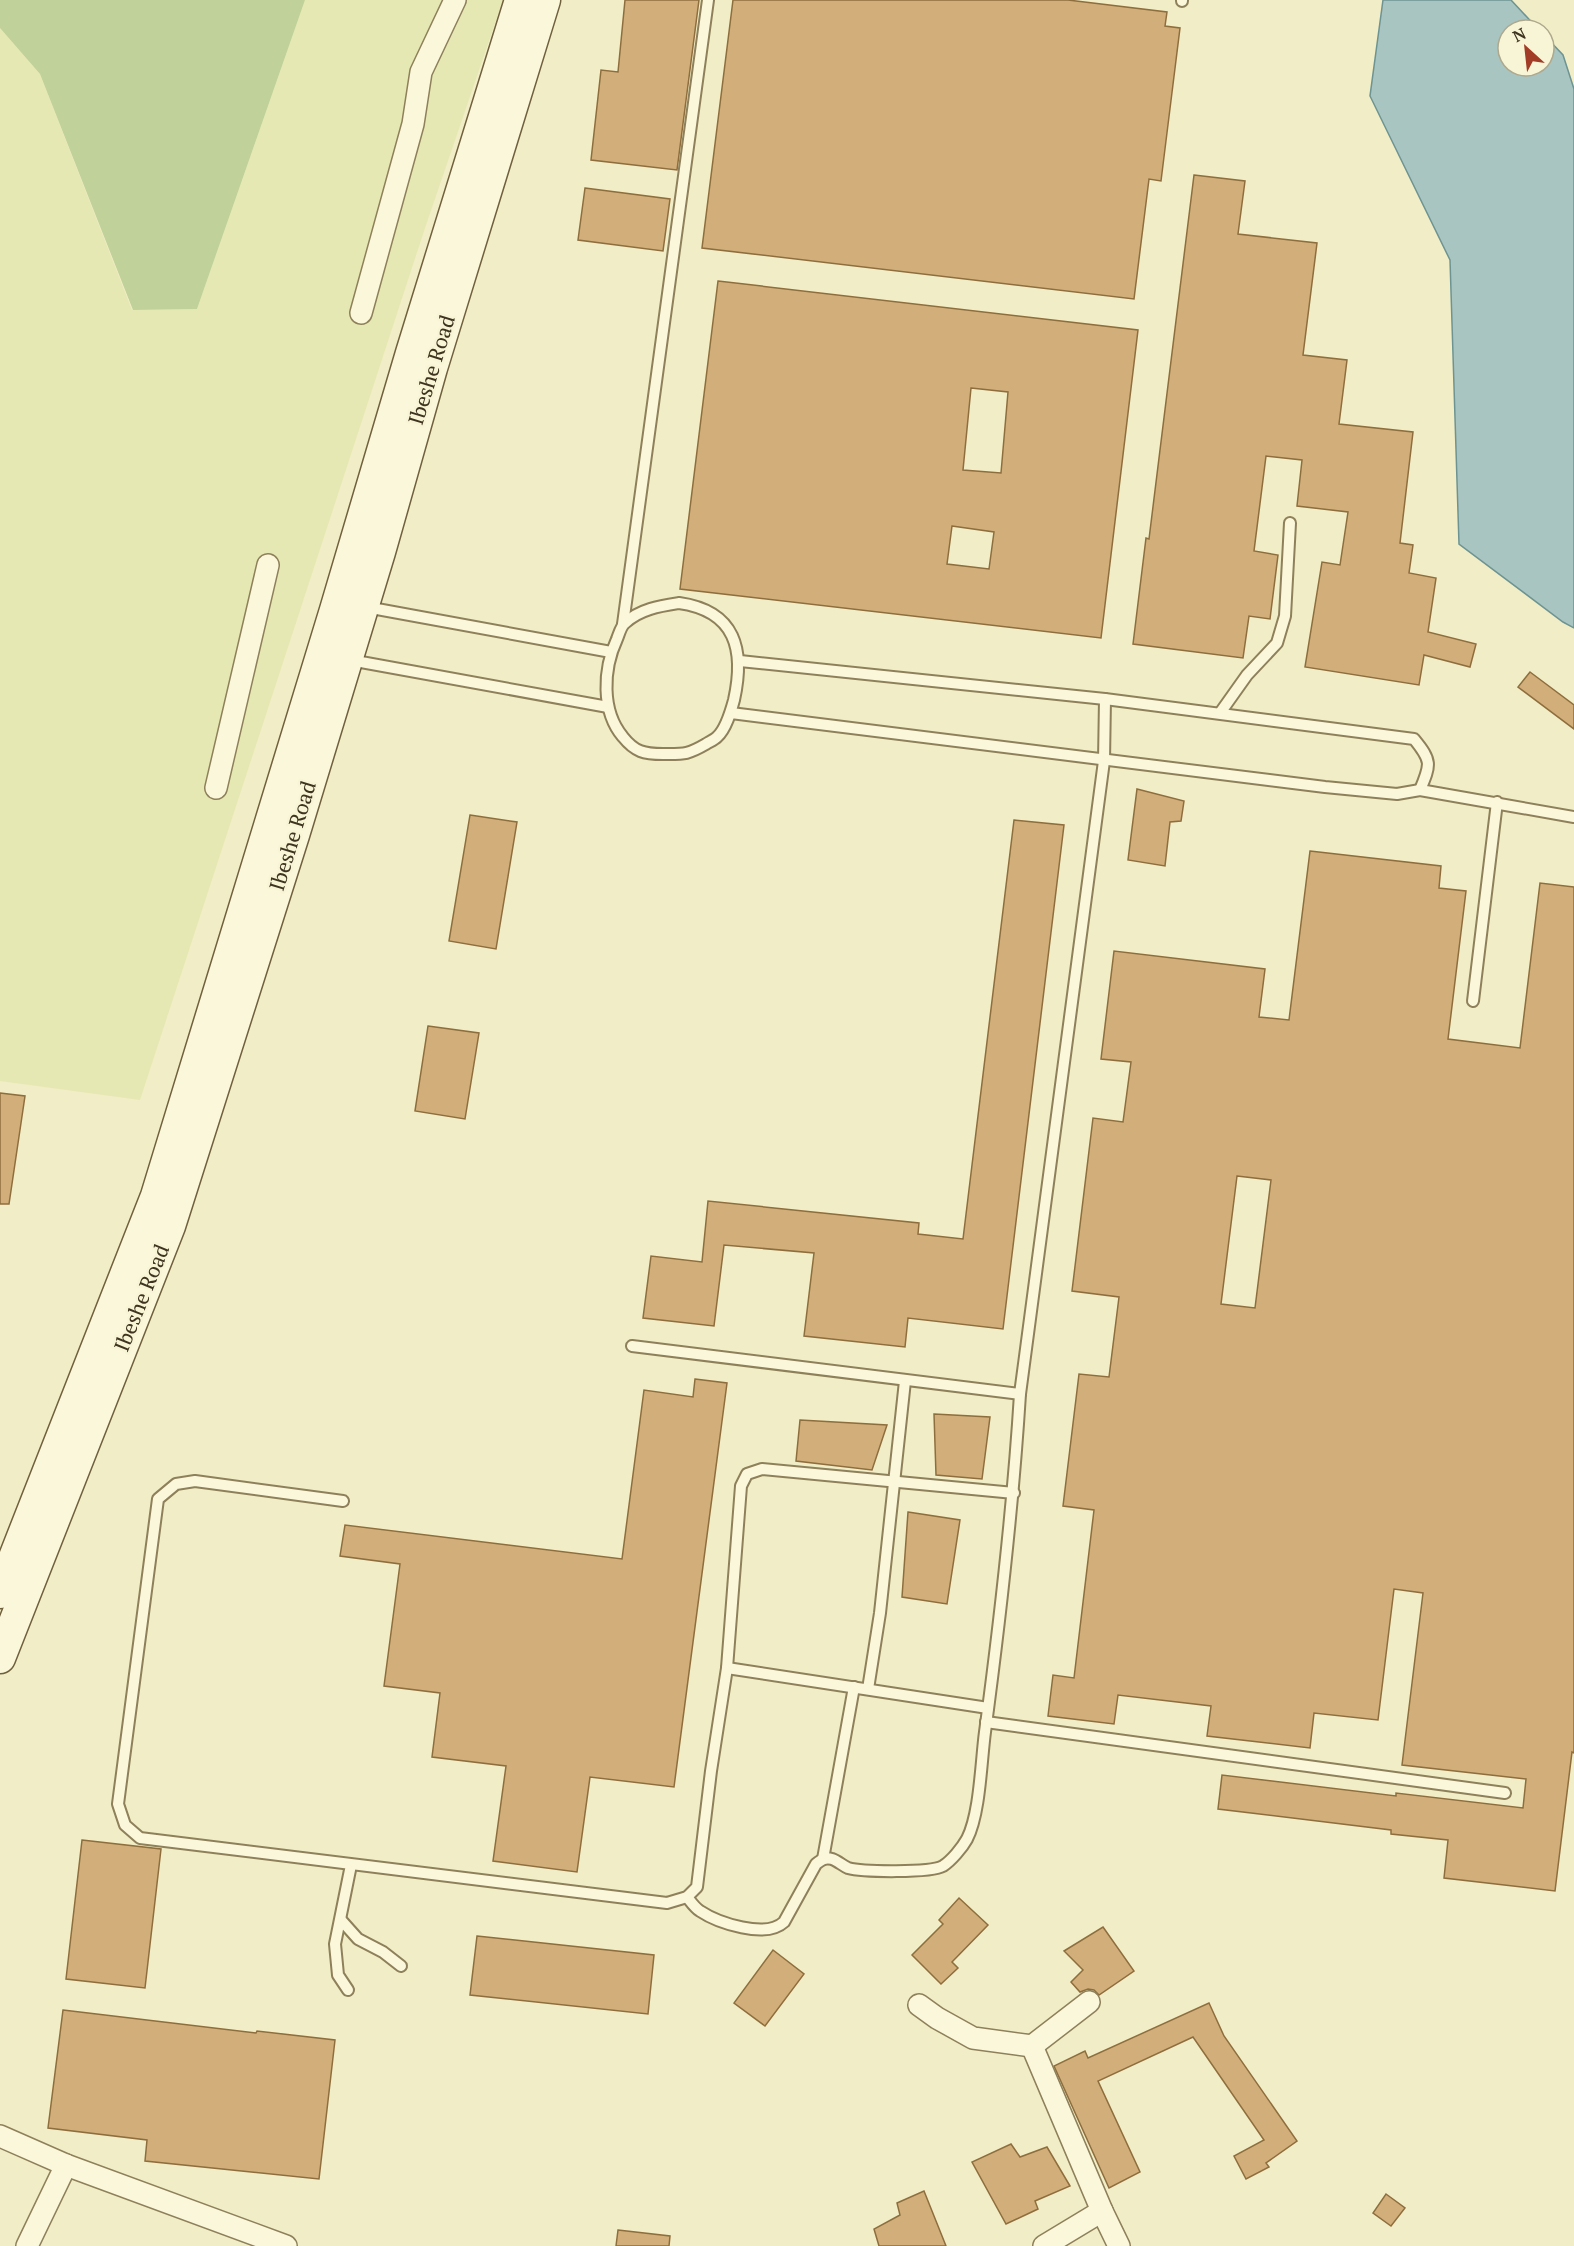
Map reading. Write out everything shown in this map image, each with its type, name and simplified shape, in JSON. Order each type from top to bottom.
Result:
[{"type":"main road","name":"Ibeshe Road","points":[[0,1593],[156,1196],[520,0]]},
{"type":"main road","name":"Ibeshe Road","points":[[0,1658],[170,1226],[215,1089],[347,659],[432,368],[545,0]]},
{"type":"street","points":[[361,313],[413,124],[421,72],[455,0]]},
{"type":"street","points":[[216,788],[268,565]]},
{"type":"street","points":[[919,2005],[973,2038],[1032,2046],[1089,2002]]},
{"type":"street","points":[[1032,2046],[1119,2246]]},
{"type":"street","points":[[0,2136],[66,2165],[286,2246]]},
{"type":"street","points":[[27,2246],[66,2165]]},
{"type":"street","points":[[1044,2246],[1102,2211]]},
{"type":"lane","points":[[623,624],[650,608],[679,603],[700,606],[720,618],[732,637],[740,661],[731,713],[718,737],[689,754],[656,754],[635,750],[614,726],[608,707],[607,682],[610,652],[623,624],[708,0]]},
{"type":"lane","points":[[1220,713],[1247,675],[1277,643],[1285,616],[1290,523]]},
{"type":"lane","points":[[363,606],[610,652]]},
{"type":"lane","points":[[347,659],[608,707]]},
{"type":"lane","points":[[740,661],[1105,699],[1414,739],[1427,755],[1428,770],[1420,790]]},
{"type":"lane","points":[[687,1897],[698,1910],[739,1927],[766,1930],[779,1927],[784,1922],[816,1864],[823,1859],[833,1859],[848,1868],[924,1871],[942,1867],[967,1839],[973,1820],[988,1708],[1014,1493],[1020,1394],[1104,761],[1105,699]]},
{"type":"lane","points":[[731,713],[1104,761],[1397,794],[1420,790],[1574,817]]},
{"type":"lane","points":[[1473,1001],[1497,802]]},
{"type":"lane","points":[[632,1346],[1020,1394]]},
{"type":"lane","points":[[868,1689],[880,1612],[905,1381]]},
{"type":"lane","points":[[343,1500],[195,1481],[176,1484],[158,1499],[118,1804],[125,1825],[140,1838],[667,1903],[687,1897],[697,1887],[711,1771],[727,1668],[741,1486],[747,1474],[762,1469],[1014,1493]]},
{"type":"lane","points":[[727,1668],[988,1708]]},
{"type":"lane","points":[[823,1859],[854,1687]]},
{"type":"lane","points":[[986,1722],[1505,1793]]},
{"type":"lane","points":[[348,1990],[338,1975],[336,1944],[351,1865]]},
{"type":"lane","points":[[341,1920],[358,1939],[383,1952],[401,1966]]},
{"type":"green space","points":[[0,0],[305,0],[197,309],[133,310],[40,74],[0,28]]},
{"type":"green space","points":[[305,0],[503,0],[424,231],[140,1100],[0,1081],[0,28],[40,74],[132,310],[197,309]]},
{"type":"water","points":[[1383,0],[1511,0],[1528,18],[1496,18],[1496,78],[1556,78],[1556,48],[1563,55],[1574,89],[1574,628],[1459,544],[1450,260],[1370,96]]},
{"type":"building","points":[[625,0],[699,0],[677,170],[591,160],[601,70],[618,72]]},
{"type":"building","points":[[733,0],[1068,0],[1167,12],[1165,26],[1180,28],[1161,181],[1149,179],[1134,299],[702,248]]},
{"type":"building","points":[[1194,175],[1245,181],[1238,234],[1317,243],[1303,355],[1347,360],[1339,424],[1413,432],[1400,543],[1413,545],[1409,573],[1436,578],[1428,632],[1476,644],[1470,667],[1424,655],[1419,685],[1305,667],[1322,562],[1340,565],[1348,512],[1297,506],[1302,460],[1266,456],[1254,551],[1278,555],[1270,619],[1249,616],[1243,658],[1133,644],[1146,538],[1149,539]]},
{"type":"building","points":[[585,188],[670,199],[663,251],[578,240]]},
{"type":"building","points":[[718,281],[1138,330],[1101,638],[680,589]],"holes":[[[971,388],[1008,392],[1001,473],[963,470]],[[952,526],[994,532],[989,569],[947,564]]]},
{"type":"building","points":[[1530,672],[1574,705],[1574,729],[1518,687]]},
{"type":"building","points":[[1137,789],[1184,801],[1181,821],[1170,822],[1165,866],[1128,860]]},
{"type":"building","points":[[470,815],[517,822],[496,949],[449,941]]},
{"type":"building","points":[[1014,820],[1064,825],[1003,1329],[908,1318],[905,1347],[804,1336],[814,1253],[724,1245],[714,1326],[643,1318],[651,1256],[702,1262],[708,1201],[919,1223],[918,1234],[963,1239]]},
{"type":"building","points":[[1310,851],[1441,866],[1439,888],[1466,891],[1448,1039],[1520,1048],[1540,883],[1574,887],[1574,1753],[1572,1752],[1555,1891],[1444,1878],[1448,1840],[1391,1834],[1391,1830],[1218,1809],[1222,1775],[1396,1796],[1396,1793],[1523,1808],[1526,1779],[1402,1765],[1423,1593],[1394,1589],[1378,1720],[1314,1713],[1310,1748],[1207,1736],[1211,1706],[1118,1695],[1114,1724],[1048,1716],[1053,1675],[1074,1678],[1094,1510],[1063,1506],[1079,1374],[1109,1377],[1119,1297],[1072,1291],[1093,1118],[1123,1122],[1131,1062],[1101,1059],[1114,951],[1265,969],[1259,1017],[1289,1020]],"holes":[[[1237,1176],[1271,1180],[1255,1308],[1221,1304]]]},
{"type":"building","points":[[428,1026],[479,1033],[465,1119],[415,1111]]},
{"type":"building","points":[[0,1093],[25,1096],[9,1204],[0,1204]]},
{"type":"building","points":[[695,1379],[727,1383],[674,1787],[590,1777],[577,1872],[493,1861],[506,1766],[432,1757],[440,1693],[384,1686],[400,1564],[340,1556],[345,1525],[622,1559],[644,1390],[693,1397]]},
{"type":"building","points":[[934,1414],[990,1417],[982,1479],[936,1475]]},
{"type":"building","points":[[800,1420],[887,1425],[872,1470],[796,1461]]},
{"type":"building","points":[[908,1512],[960,1520],[947,1604],[902,1597]]},
{"type":"building","points":[[82,1840],[161,1849],[145,1988],[66,1979]]},
{"type":"building","points":[[959,1898],[988,1925],[952,1962],[958,1968],[941,1984],[912,1955],[943,1924],[939,1920]]},
{"type":"building","points":[[1103,1927],[1134,1971],[1099,1995],[1094,1990],[1088,1989],[1080,1992],[1071,1982],[1083,1970],[1064,1951]]},
{"type":"building","points":[[477,1936],[654,1955],[648,2014],[470,1995]]},
{"type":"building","points":[[773,1950],[804,1974],[765,2026],[734,2003]]},
{"type":"building","points":[[1209,2003],[1224,2036],[1297,2141],[1266,2163],[1269,2167],[1246,2179],[1234,2156],[1264,2140],[1193,2037],[1098,2081],[1140,2172],[1109,2188],[1054,2066],[1085,2051],[1088,2058]]},
{"type":"building","points":[[63,2010],[335,2040],[319,2179],[145,2161],[147,2140],[48,2128]]},
{"type":"building","points":[[1011,2144],[1020,2157],[1047,2147],[1070,2186],[1035,2201],[1038,2209],[1006,2224],[972,2162]]},
{"type":"building","points":[[924,2191],[946,2246],[879,2246],[874,2229],[900,2215],[897,2203]]},
{"type":"building","points":[[1386,2194],[1405,2208],[1391,2226],[1373,2213]]},
{"type":"building","points":[[618,2230],[670,2236],[669,2246],[616,2246]]}]
